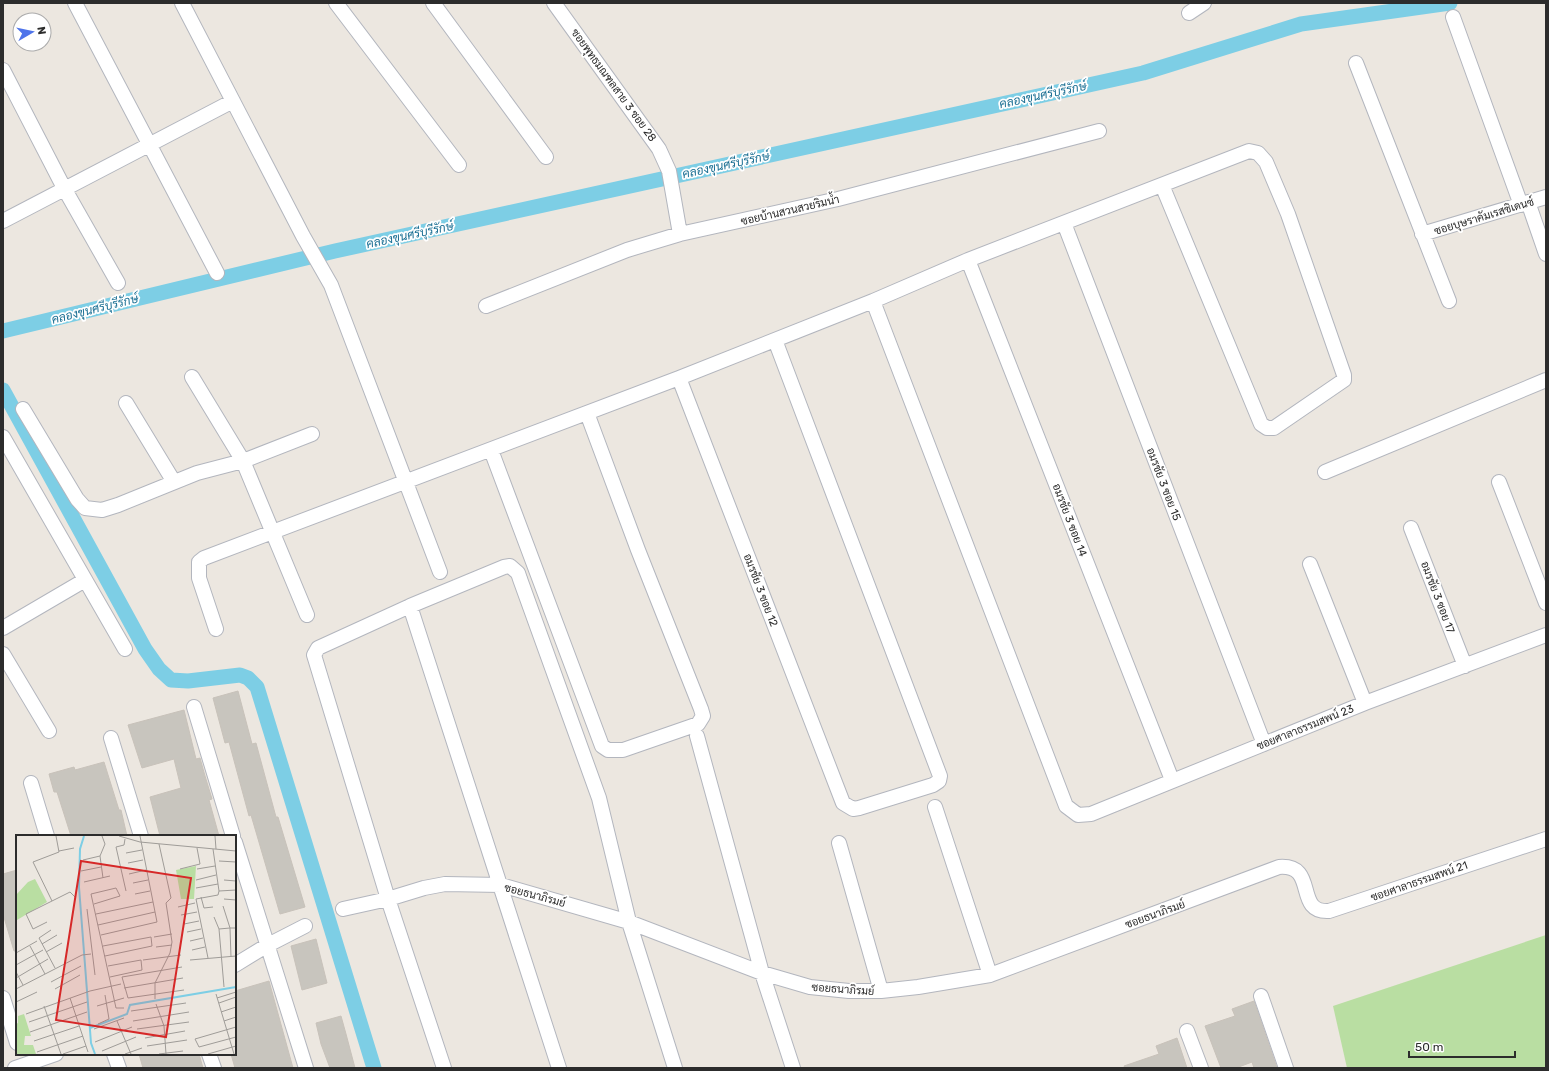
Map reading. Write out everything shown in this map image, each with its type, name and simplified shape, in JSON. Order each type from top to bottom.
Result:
[{"type":"street","points":[[75,3],[217,273]]},
{"type":"street","points":[[182,3],[303,236],[331,285],[440,572]]},
{"type":"street","points":[[336,3],[459,165]]},
{"type":"street","points":[[432,3],[546,157]]},
{"type":"street","name":"ซอยพุทธมณฑลสาย 3 ซอย 28","points":[[554,3],[644,126],[659,149],[668,170],[676,204],[680,234]]},
{"type":"street","points":[[1189,13],[1204,3]]},
{"type":"street","points":[[1453,17],[1525,204],[1546,254]]},
{"type":"street","points":[[1356,63],[1449,301]]},
{"type":"street","points":[[3,70],[64,188],[118,283]]},
{"type":"street","points":[[3,221],[64,188],[150,146],[233,101]]},
{"type":"street","name":"ซอยบ้านสวนสวยริมน้ำ","points":[[486,306],[627,250],[680,234],[838,199],[1099,131]]},
{"type":"street","points":[[216,629],[200,578],[199,562],[204,558],[271,534],[679,378],[873,301],[968,260],[1249,151],[1258,153],[1266,162],[1288,214],[1344,380],[1274,428],[1267,428],[1261,424],[1162,185]]},
{"type":"street","name":"ซอยบุษราคัมเรสซิเดนซ์","points":[[1422,234],[1546,197]]},
{"type":"street","name":"อมรชัย 3 ซอย 15","points":[[1064,223],[1264,744]]},
{"type":"street","name":"อมรชัย 3 ซอย 14","points":[[968,260],[1172,780]]},
{"type":"street","name":"ซอยศาลาธรรมสพน์ 23","points":[[873,301],[1066,806],[1078,814],[1091,814],[1365,703],[1546,635]]},
{"type":"street","name":"อมรชัย 3 ซอย 12","points":[[679,378],[843,803],[852,809],[859,808],[933,785],[939,781],[940,776],[775,340]]},
{"type":"street","points":[[192,377],[242,460],[271,534],[307,616]]},
{"type":"street","points":[[1325,472],[1546,380]]},
{"type":"street","points":[[126,403],[174,482]]},
{"type":"street","points":[[22,409],[76,499],[85,508],[102,510],[204,470],[242,460],[312,434]]},
{"type":"street","points":[[491,450],[602,746],[608,750],[623,750],[698,724],[703,716],[701,709],[638,550],[587,413]]},
{"type":"street","points":[[3,437],[125,649]]},
{"type":"street","points":[[1499,482],[1546,602]]},
{"type":"street","name":"อมรชัย 3 ซอย 17","points":[[1411,528],[1465,666]]},
{"type":"street","points":[[1310,564],[1365,703]]},
{"type":"street","points":[[444,1068],[388,899],[314,655],[318,648],[410,606],[504,567],[510,566],[518,573],[599,798],[630,922],[675,1068]]},
{"type":"street","points":[[3,628],[85,580]]},
{"type":"street","points":[[410,606],[559,1068]]},
{"type":"street","points":[[3,654],[49,731]]},
{"type":"street","points":[[194,707],[233,835]]},
{"type":"street","points":[[697,736],[762,973],[793,1068]]},
{"type":"street","points":[[111,738],[141,835]]},
{"type":"street","points":[[31,783],[47,835]]},
{"type":"street","points":[[936,807],[990,975]]},
{"type":"street","name":"ซอยศาลาธรรมสพน์ 21","points":[[1305,888],[1312,907],[1320,912],[1329,912],[1546,839]]},
{"type":"street","points":[[839,843],[881,991]]},
{"type":"street","points":[[236,845],[266,946],[306,1068]]},
{"type":"street","name":"ซอยธนาภิรมย์","points":[[343,909],[445,884],[500,885],[630,922],[762,973],[810,987],[849,991],[881,991],[918,988],[990,975],[1279,867],[1291,866],[1299,871],[1305,888]]},
{"type":"street","points":[[236,964],[266,946],[305,926]]},
{"type":"street","points":[[1261,996],[1286,1068]]},
{"type":"street","points":[[3,998],[16,1040]]},
{"type":"street","points":[[1188,1031],[1200,1068]]},
{"type":"street","points":[[21,1064],[52,1055]]},
{"type":"street","points":[[114,1055],[119,1068]]},
{"type":"street","points":[[209,1055],[214,1068]]},
{"type":"green space","points":[[1546,935],[1546,1068],[1347,1068],[1333,1006]]},
{"type":"building","points":[[238,691],[252,744],[256,743],[276,817],[278,817],[305,907],[280,914],[251,815],[249,816],[229,742],[225,743],[213,698]]},
{"type":"building","points":[[184,710],[196,759],[200,758],[212,799],[209,800],[219,835],[160,835],[150,797],[181,788],[174,759],[142,768],[128,725]]},
{"type":"building","points":[[104,762],[119,810],[121,810],[127,835],[71,835],[57,792],[54,792],[49,774],[74,767],[75,770]]},
{"type":"building","points":[[16,870],[16,951],[14,951],[3,914],[3,874]]},
{"type":"building","points":[[316,939],[327,983],[302,990],[291,946]]},
{"type":"building","points":[[269,981],[293,1068],[235,1068],[231,1055],[236,1055],[236,991]]},
{"type":"building","points":[[1254,1001],[1277,1068],[1254,1068],[1252,1062],[1236,1068],[1221,1068],[1205,1026],[1235,1016],[1232,1009]]},
{"type":"building","points":[[341,1016],[355,1068],[330,1068],[321,1044],[316,1023]]},
{"type":"building","points":[[1177,1038],[1187,1068],[1125,1068],[1124,1066],[1159,1054],[1156,1046]]},
{"type":"building","points":[[139,1055],[199,1055],[203,1068],[143,1068]]},
{"type":"waterway","name":"คลองขุนศรีบุรีรักษ์","points":[[3,331],[335,251],[1143,73],[1301,24],[1450,3]]},
{"type":"waterway","points":[[3,390],[145,649],[159,669],[171,680],[188,681],[240,675],[248,678],[257,687],[374,1068]]}]
